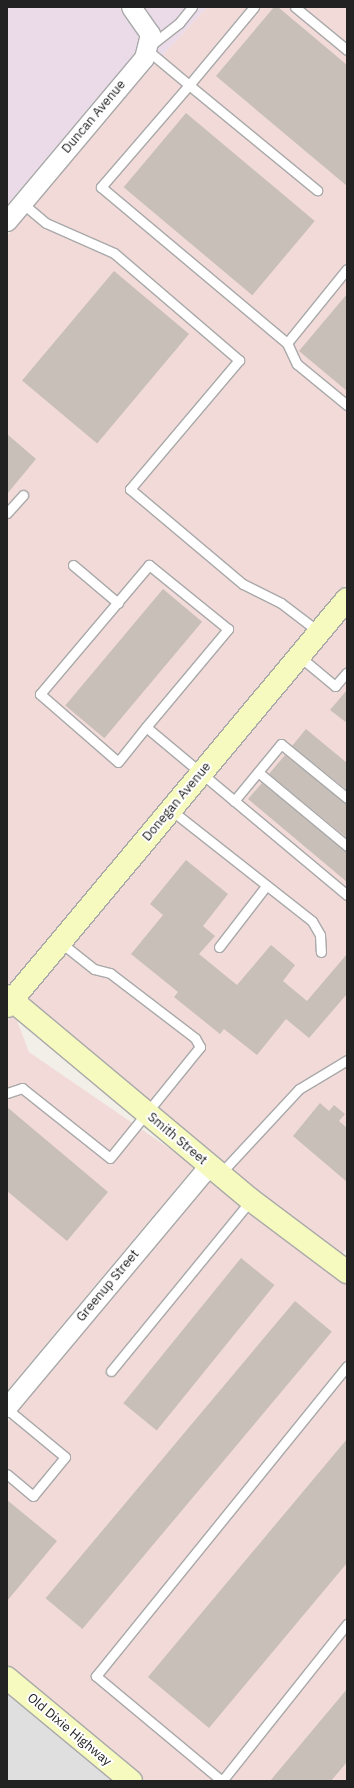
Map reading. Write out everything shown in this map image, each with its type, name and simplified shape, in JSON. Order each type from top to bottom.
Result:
[{"type":"street","name":"Duncan Avenue","points":[[7,220],[144,58],[150,34],[131,7]]},
{"type":"street","name":"Donegan Avenue","points":[[9,1000],[60,942],[319,632],[343,610]]},
{"type":"street","name":"Smith Street","points":[[9,1000],[251,1200],[347,1272]]},
{"type":"street","name":"Greenup Street","points":[[7,1408],[214,1170]]},
{"type":"street","name":"Old Dixie Highway","points":[[7,1678],[131,1781]]},
{"type":"lane","points":[[192,7],[179,23],[146,49],[317,190]]},
{"type":"lane","points":[[254,7],[101,187],[287,342],[297,364],[347,406]]},
{"type":"lane","points":[[295,7],[347,50]]},
{"type":"lane","points":[[22,202],[46,223],[114,253],[239,360],[130,488],[243,584],[281,603],[319,632]]},
{"type":"lane","points":[[287,342],[347,269]]},
{"type":"lane","points":[[7,514],[23,495]]},
{"type":"lane","points":[[73,565],[118,603]]},
{"type":"lane","points":[[149,565],[228,629],[118,762],[40,694],[118,603],[149,565]]},
{"type":"lane","points":[[299,656],[335,686],[347,672]]},
{"type":"lane","points":[[146,728],[347,895]]},
{"type":"lane","points":[[234,801],[281,744],[347,798]]},
{"type":"lane","points":[[258,772],[347,846]]},
{"type":"lane","points":[[171,810],[312,921],[320,935],[321,952]]},
{"type":"lane","points":[[219,947],[266,886]]},
{"type":"lane","points":[[7,1093],[22,1088],[110,1158],[197,1052],[199,1042],[110,973],[94,969],[60,942]]},
{"type":"lane","points":[[214,1170],[300,1089],[347,1060]]},
{"type":"lane","points":[[111,1371],[251,1200]]},
{"type":"lane","points":[[347,1366],[96,1676],[222,1781],[347,1624]]},
{"type":"lane","points":[[7,1408],[65,1457],[33,1496],[7,1474]]},
{"type":"shaded area","points":[[7,7],[118,7],[129,17],[139,35],[135,53],[7,205]]},
{"type":"shaded area","points":[[144,7],[207,7],[120,102],[153,61],[159,37]]},
{"type":"shaded area","points":[[207,7],[347,7],[347,583],[10,986],[7,984],[7,236],[120,102]]},
{"type":"shaded area","points":[[347,615],[347,1248],[340,1256],[256,1193],[26,999]]},
{"type":"shaded area","points":[[14,1013],[29,1052],[195,1166],[7,1391],[7,1022]]},
{"type":"shaded area","points":[[211,1179],[347,1283],[347,1781],[146,1781],[7,1667],[7,1423]]},
{"type":"shaded area","points":[[7,1690],[116,1781],[7,1781]]},
{"type":"building","points":[[274,7],[278,7],[347,65],[347,186],[216,76]]},
{"type":"building","points":[[186,113],[315,221],[252,295],[124,187]]},
{"type":"building","points":[[114,271],[189,334],[97,444],[22,381]]},
{"type":"building","points":[[347,294],[347,391],[299,351]]},
{"type":"building","points":[[7,434],[36,459],[7,494]]},
{"type":"building","points":[[163,589],[202,622],[104,738],[65,705]]},
{"type":"building","points":[[347,690],[347,723],[330,710]]},
{"type":"building","points":[[306,729],[347,763],[347,790],[292,746]]},
{"type":"building","points":[[285,755],[347,804],[347,838],[269,774]]},
{"type":"building","points":[[262,783],[347,852],[347,882],[248,799]]},
{"type":"building","points":[[186,860],[228,894],[203,926],[215,936],[199,954],[237,985],[271,945],[295,965],[283,981],[307,1001],[347,954],[347,994],[309,1038],[286,1019],[257,1055],[224,1029],[220,1034],[174,997],[178,992],[131,954],[163,915],[150,904]]},
{"type":"building","points":[[320,1103],[329,1111],[334,1105],[345,1114],[339,1121],[347,1128],[347,1182],[293,1136]]},
{"type":"building","points":[[7,1107],[108,1192],[67,1241],[7,1191]]},
{"type":"building","points":[[241,1258],[274,1285],[157,1430],[123,1403]]},
{"type":"building","points":[[295,1301],[332,1332],[82,1629],[46,1598]]},
{"type":"building","points":[[347,1439],[347,1563],[209,1728],[148,1677]]},
{"type":"building","points":[[7,1500],[57,1541],[7,1601]]},
{"type":"building","points":[[347,1689],[347,1762],[331,1781],[270,1781]]}]
